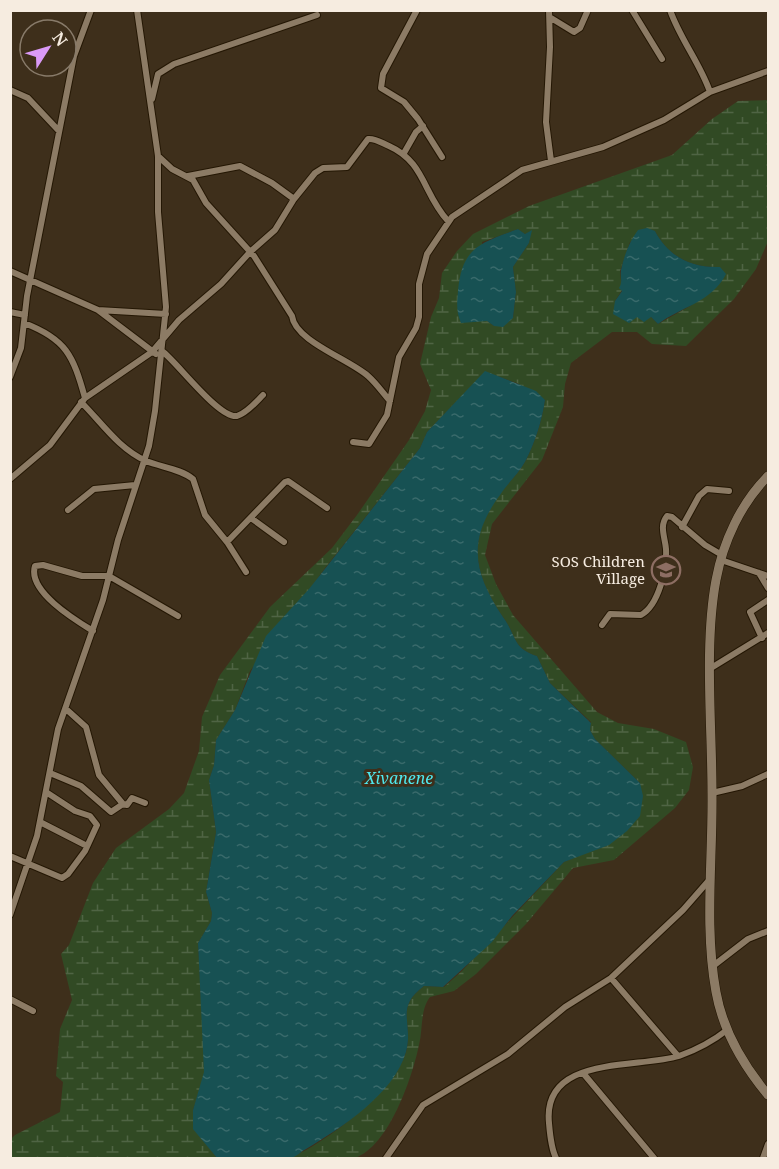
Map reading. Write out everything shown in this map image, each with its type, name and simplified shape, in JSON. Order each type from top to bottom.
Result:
[{"type":"main road","points":[[768,476],[744,508],[722,558],[714,595],[711,668],[712,966],[716,993],[727,1030],[740,1057],[768,1095]]},
{"type":"street","points":[[10,377],[21,348],[30,281],[74,56],[91,10]]},
{"type":"street","points":[[10,915],[29,863],[40,822],[58,729],[93,631],[135,485],[145,460],[155,411],[166,314],[158,212],[158,156],[137,10]]},
{"type":"street","points":[[417,10],[380,83],[384,91],[404,102],[423,126],[442,157]]},
{"type":"street","points":[[550,14],[574,32],[580,28],[588,10]]},
{"type":"street","points":[[632,10],[662,59]]},
{"type":"street","points":[[670,10],[679,31],[703,71],[710,92]]},
{"type":"street","points":[[550,14],[546,122],[551,161]]},
{"type":"street","points":[[151,102],[158,74],[174,64],[317,15]]},
{"type":"street","points":[[352,442],[370,443],[387,415],[399,357],[416,328],[420,316],[419,284],[426,259],[448,221],[522,170],[603,147],[664,120],[710,92],[768,71]]},
{"type":"street","points":[[10,90],[28,98],[59,131]]},
{"type":"street","points":[[405,153],[412,137],[423,126]]},
{"type":"street","points":[[10,479],[32,464],[51,445],[83,400],[152,352],[179,320],[206,300],[250,252],[275,230],[294,198],[315,173],[323,168],[347,167],[369,138],[405,153],[418,168],[431,200],[448,221]]},
{"type":"street","points":[[158,156],[172,169],[188,176],[206,203],[250,252],[292,316],[294,326],[312,341],[345,358],[368,376],[390,401]]},
{"type":"street","points":[[188,176],[240,166],[294,198]]},
{"type":"street","points":[[10,271],[98,310],[152,352],[162,354],[185,372],[204,396],[230,415],[239,415],[263,395]]},
{"type":"street","points":[[98,310],[166,314]]},
{"type":"street","points":[[10,312],[25,315]]},
{"type":"street","points":[[24,322],[54,336],[64,346],[83,400],[111,432],[116,442],[145,460],[193,479],[205,515],[227,542],[246,572]]},
{"type":"street","points":[[227,542],[288,481],[327,508]]},
{"type":"street","points":[[68,510],[94,489],[135,485]]},
{"type":"street","points":[[682,527],[699,496],[707,489],[729,490]]},
{"type":"street","points":[[602,625],[610,614],[641,615],[654,603],[664,562],[665,519],[672,517],[722,558],[768,576]]},
{"type":"street","points":[[250,518],[284,543]]},
{"type":"street","points":[[93,631],[48,598],[33,569],[37,565],[82,576],[109,576],[178,616]]},
{"type":"street","points":[[759,573],[768,588]]},
{"type":"street","points":[[762,638],[750,612],[768,600]]},
{"type":"street","points":[[711,668],[768,633]]},
{"type":"street","points":[[66,709],[86,727],[99,775],[123,804]]},
{"type":"street","points":[[51,773],[81,786],[111,812],[127,804],[132,798],[145,803]]},
{"type":"street","points":[[712,794],[742,786],[768,774]]},
{"type":"street","points":[[10,856],[62,878],[68,874],[87,846],[96,829],[95,821],[46,792]]},
{"type":"street","points":[[40,822],[87,846]]},
{"type":"street","points":[[386,1158],[423,1105],[508,1054],[565,1007],[611,978],[683,910],[712,877]]},
{"type":"street","points":[[712,966],[748,939],[767,934]]},
{"type":"street","points":[[611,978],[678,1056]]},
{"type":"street","points":[[10,999],[33,1011]]},
{"type":"street","points":[[556,1158],[548,1108],[558,1088],[575,1075],[678,1056],[715,1040],[727,1030]]},
{"type":"street","points":[[583,1073],[654,1158]]},
{"type":"street","points":[[763,1158],[768,1144]]},
{"type":"green space","points":[[768,100],[768,241],[756,269],[734,299],[686,346],[652,344],[637,332],[612,332],[571,363],[565,384],[563,407],[542,460],[492,524],[485,555],[496,584],[513,615],[597,712],[618,723],[654,729],[686,742],[693,767],[689,790],[675,808],[614,860],[573,868],[526,924],[476,974],[454,991],[430,997],[423,1014],[419,1045],[405,1092],[388,1126],[367,1151],[350,1159],[290,1158],[340,1128],[374,1098],[388,1082],[406,1052],[407,1009],[415,994],[424,986],[444,987],[462,971],[564,862],[583,854],[640,783],[595,739],[590,730],[591,722],[550,683],[537,656],[519,645],[485,586],[478,556],[478,542],[482,527],[499,495],[525,462],[538,432],[545,400],[517,383],[485,372],[427,432],[420,448],[325,568],[250,671],[235,710],[216,740],[214,765],[209,780],[216,832],[206,892],[212,913],[211,921],[198,943],[205,1072],[193,1110],[193,1128],[217,1158],[11,1158],[11,1139],[15,1135],[60,1112],[63,1082],[56,1076],[60,1029],[72,1000],[61,954],[69,945],[93,883],[116,848],[169,809],[184,793],[199,751],[202,717],[220,675],[270,607],[332,548],[409,440],[425,411],[431,390],[420,364],[431,317],[439,298],[442,273],[457,251],[473,234],[529,206],[672,155],[712,119],[738,101]],"holes":[[[518,229],[525,234],[531,231],[529,243],[513,267],[516,292],[513,318],[494,326],[487,321],[482,242]],[[655,231],[660,240],[682,259],[699,265],[720,267],[692,305],[658,324],[651,317],[637,317],[615,301],[622,290],[620,271],[630,242]]]},
{"type":"water","points":[[647,228],[655,231],[660,240],[682,259],[699,265],[720,267],[726,274],[713,291],[704,298],[658,324],[651,317],[644,322],[637,317],[629,323],[613,314],[615,301],[622,291],[619,288],[621,270],[627,249],[638,230]]},
{"type":"water","points":[[518,229],[525,234],[532,230],[529,243],[513,267],[516,292],[513,318],[503,327],[494,326],[487,321],[461,323],[457,304],[458,291],[460,276],[469,256],[483,243]]},
{"type":"water","name":"Xivanene","points":[[485,371],[536,391],[545,400],[538,432],[529,455],[489,511],[482,527],[478,556],[485,585],[519,645],[537,656],[550,683],[591,723],[590,730],[595,739],[640,783],[643,796],[640,816],[627,831],[609,845],[564,862],[512,916],[492,942],[443,987],[424,986],[415,994],[407,1009],[408,1042],[400,1067],[390,1082],[365,1108],[297,1156],[264,1160],[217,1158],[193,1129],[193,1110],[204,1072],[198,943],[211,921],[212,913],[206,892],[216,832],[209,780],[214,765],[216,740],[235,710],[266,636],[309,589],[420,448],[427,432]]},
{"type":"place","name":"SOS Children Village","points":[[666,570]]}]
